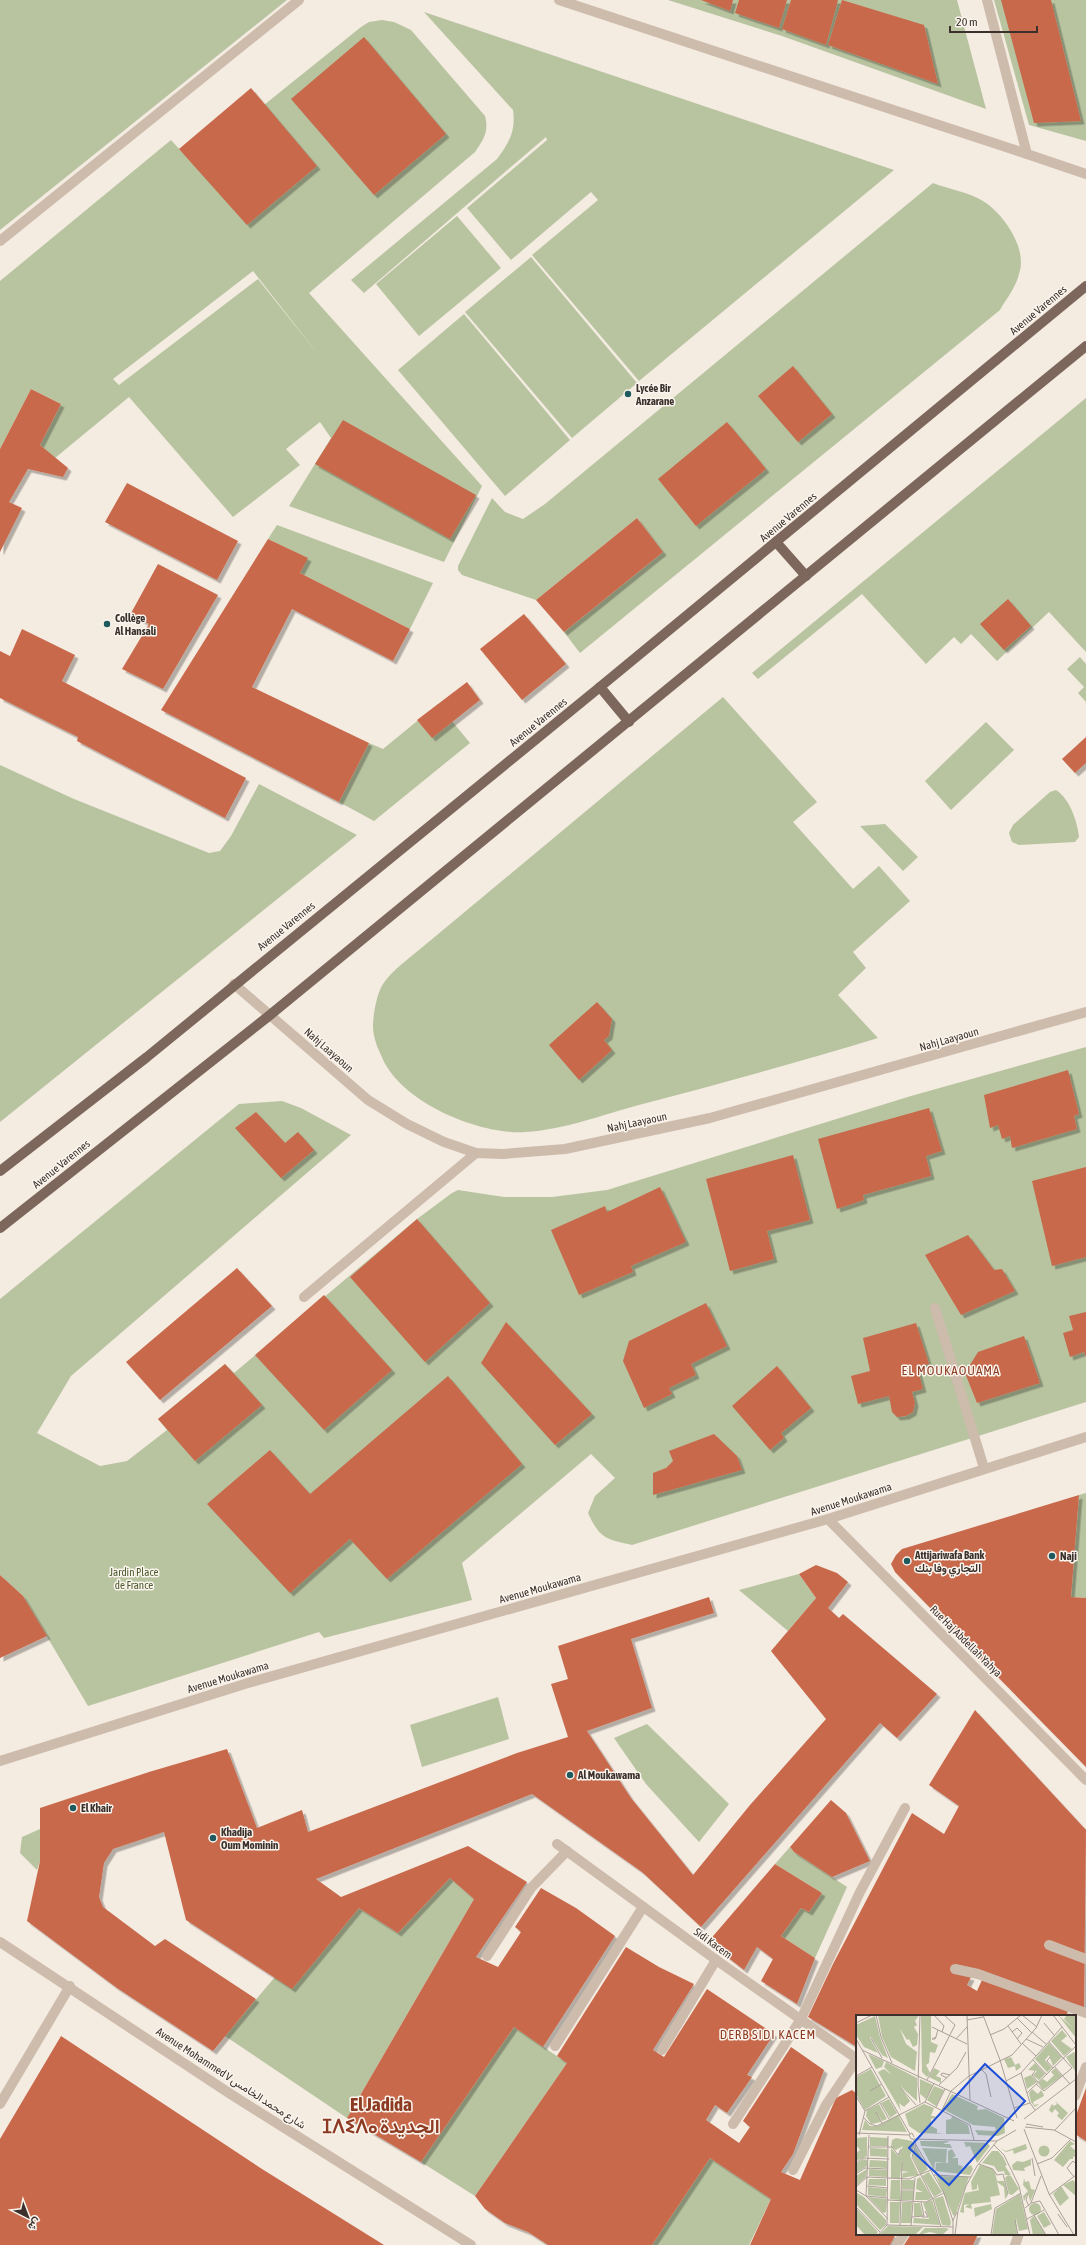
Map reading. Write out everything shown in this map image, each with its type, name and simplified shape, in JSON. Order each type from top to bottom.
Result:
[{"type":"main road","name":"Avenue Varennes","points":[[0,1171],[147,1057],[234,984],[600,687],[1086,286]]},
{"type":"main road","name":"Avenue Varennes","points":[[0,1228],[270,1015],[1086,346]]},
{"type":"main road","points":[[776,542],[806,576]]},
{"type":"main road","points":[[600,687],[629,722]]},
{"type":"street","points":[[0,241],[299,0]]},
{"type":"street","points":[[559,0],[1086,174]]},
{"type":"street","points":[[987,0],[1027,154]]},
{"type":"street","name":"Nahj Laayaoun","points":[[234,984],[368,1100],[407,1124],[444,1142],[476,1153],[503,1154],[565,1149],[710,1118],[1086,1012]]},
{"type":"street","points":[[304,1297],[476,1153]]},
{"type":"street","points":[[935,1308],[984,1468]]},
{"type":"street","name":"Avenue Moukawama","points":[[0,1760],[248,1683],[828,1519],[984,1468],[1086,1437]]},
{"type":"street","name":"Rue Haj Abdellah Yahya","points":[[828,1519],[1086,1780]]},
{"type":"street","points":[[733,2124],[801,2019],[860,1892],[906,1808]]},
{"type":"street","name":"Sidi Kacem","points":[[557,1844],[716,1960],[856,2058]]},
{"type":"street","points":[[487,1956],[531,1888],[567,1851]]},
{"type":"street","points":[[555,2046],[643,1907]]},
{"type":"street","name":"Avenue Mohammed V شارع محمد الخامس","points":[[0,1942],[70,1986],[232,2095],[471,2245]]},
{"type":"street","points":[[1049,1945],[1086,1959]]},
{"type":"street","points":[[662,2050],[716,1960]]},
{"type":"street","points":[[955,1969],[978,1974],[1086,2013]]},
{"type":"street","points":[[0,2104],[70,1986]]},
{"type":"street","points":[[793,2170],[826,2105],[856,2060]]},
{"type":"street","points":[[1076,2093],[1086,2067]]},
{"type":"street","points":[[897,2245],[903,2235]]},
{"type":"street","points":[[1015,2245],[1019,2235]]},
{"type":"green space","points":[[0,0],[287,0],[0,230]]},
{"type":"green space","points":[[668,0],[957,0],[986,109],[782,36]]},
{"type":"green space","points":[[994,0],[1086,0],[1086,141],[1029,125]]},
{"type":"green space","points":[[424,12],[894,170],[639,381],[532,255],[598,200],[591,192],[511,260],[467,208],[547,140],[546,137],[364,293],[351,280],[497,159],[511,136],[514,118],[513,110]]},
{"type":"green space","points":[[382,20],[394,22],[411,30],[485,116],[486,121],[485,135],[475,152],[309,293],[482,486],[444,562],[289,506],[331,438],[320,422],[286,449],[300,465],[233,517],[129,397],[55,458],[40,445],[61,404],[31,389],[0,449],[0,281],[171,140],[192,163],[369,22]],"holes":[[[253,271],[321,358],[258,279],[119,385],[113,379]]]},
{"type":"green space","points":[[933,183],[971,195],[983,201],[999,214],[1012,233],[1017,243],[1021,264],[1016,283],[1000,310],[580,653],[564,632],[663,552],[637,518],[536,600],[462,575],[458,570],[458,566],[492,498],[505,512],[523,519],[545,504]]},
{"type":"green space","points":[[457,216],[501,268],[419,336],[376,284]]},
{"type":"green space","points":[[531,257],[637,383],[572,438],[465,312]]},
{"type":"green space","points":[[464,314],[570,440],[505,496],[398,370]]},
{"type":"green space","points":[[1086,398],[1086,652],[1049,612],[997,661],[971,634],[961,644],[954,637],[926,664],[862,594],[758,679],[752,673]]},
{"type":"green space","points":[[277,525],[433,583],[410,629],[300,573],[307,558],[268,539]]},
{"type":"green space","points":[[1080,657],[1086,664],[1086,702],[1078,693],[1084,687],[1067,669]]},
{"type":"green space","points":[[723,697],[817,802],[793,822],[853,889],[879,866],[910,901],[853,952],[866,968],[838,995],[878,1038],[582,1122],[540,1131],[506,1131],[485,1128],[463,1121],[442,1112],[404,1087],[390,1072],[380,1052],[374,1034],[373,1021],[376,1004],[381,988],[387,979],[402,963]]},
{"type":"green space","points":[[438,704],[470,743],[374,821],[339,802],[369,743],[383,749]]},
{"type":"green space","points":[[986,722],[1014,750],[951,810],[925,781]]},
{"type":"green space","points":[[0,765],[74,799],[209,853],[220,851],[231,836],[259,784],[357,835],[0,1122]]},
{"type":"green space","points":[[1056,790],[1065,799],[1075,817],[1079,837],[1075,842],[1019,845],[1012,842],[1009,833],[1013,825],[1050,792]]},
{"type":"green space","points":[[885,824],[918,857],[903,871],[860,826]]},
{"type":"green space","name":"Jardin Place de France","points":[[1086,1047],[1086,1402],[632,1545],[610,1539],[600,1533],[592,1522],[588,1513],[595,1496],[615,1478],[591,1454],[462,1563],[472,1600],[324,1638],[319,1632],[88,1706],[23,1596],[0,1575],[0,1299],[239,1104],[282,1101],[301,1108],[351,1135],[71,1376],[37,1433],[100,1466],[127,1461],[167,1430],[158,1419],[225,1364],[234,1373],[417,1219],[458,1190],[504,1197],[552,1197],[607,1190],[911,1096]]},
{"type":"green space","points":[[1086,1493],[1086,1598],[1071,1597],[1079,1495]]},
{"type":"green space","points":[[799,1574],[816,1598],[788,1631],[739,1590]]},
{"type":"green space","points":[[498,1697],[509,1739],[422,1767],[410,1725]]},
{"type":"green space","points":[[647,1724],[729,1804],[699,1842],[646,1784],[614,1738]]},
{"type":"green space","points":[[40,1829],[40,1861],[37,1870],[20,1853],[22,1837]]},
{"type":"green space","points":[[790,1847],[794,1852],[847,1887],[815,1958],[781,1936],[801,1908],[809,1912],[822,1893],[775,1864]]},
{"type":"green space","points":[[450,1878],[474,1899],[347,2118],[225,2036],[275,1977],[292,1988],[359,1908],[398,1933]]},
{"type":"green space","points":[[514,2027],[567,2063],[475,2196],[421,2162]]},
{"type":"green space","points":[[710,2158],[771,2199],[749,2245],[652,2245]]},
{"type":"building","points":[[701,0],[733,0],[730,11]]},
{"type":"building","points":[[739,0],[787,0],[779,28],[735,13]]},
{"type":"building","points":[[791,0],[838,0],[826,45],[782,29]]},
{"type":"building","points":[[842,0],[924,25],[938,84],[828,45]]},
{"type":"building","points":[[1001,0],[1051,0],[1081,121],[1034,123]]},
{"type":"building","points":[[364,37],[446,134],[374,195],[291,99]]},
{"type":"building","points":[[251,88],[317,166],[247,225],[179,149]]},
{"type":"building","points":[[793,366],[832,414],[798,442],[758,396]]},
{"type":"building","points":[[31,389],[61,404],[40,445],[68,468],[63,477],[28,469],[9,502],[22,508],[0,552],[0,449]]},
{"type":"building","points":[[343,420],[476,495],[450,539],[315,464]]},
{"type":"building","points":[[727,422],[766,469],[696,526],[658,479]]},
{"type":"building","points":[[127,483],[238,541],[217,580],[105,522]]},
{"type":"building","points":[[637,518],[663,552],[564,632],[536,600]]},
{"type":"building","points":[[268,539],[308,558],[300,573],[410,629],[393,661],[292,609],[252,687],[369,743],[339,802],[161,710]]},
{"type":"building","points":[[158,564],[218,595],[163,689],[122,669],[149,624],[130,615]]},
{"type":"building","points":[[1008,599],[1031,626],[1004,650],[980,624]]},
{"type":"building","points":[[524,614],[566,664],[522,700],[480,649]]},
{"type":"building","points":[[22,629],[75,655],[62,681],[246,778],[225,818],[77,741],[78,737],[0,698],[0,651],[10,656]]},
{"type":"building","points":[[467,682],[480,700],[432,738],[417,720]]},
{"type":"building","points":[[1086,737],[1086,763],[1075,773],[1062,759]]},
{"type":"building","points":[[597,1002],[612,1019],[609,1036],[604,1040],[612,1050],[579,1080],[549,1045]]},
{"type":"building","points":[[1068,1070],[1079,1114],[1074,1116],[1077,1129],[1012,1148],[1010,1136],[1002,1139],[998,1125],[990,1128],[984,1095]]},
{"type":"building","points":[[929,1108],[942,1151],[926,1156],[931,1176],[863,1195],[864,1200],[837,1209],[818,1139]]},
{"type":"building","points":[[256,1112],[285,1143],[298,1132],[314,1150],[281,1178],[235,1128]]},
{"type":"building","points":[[793,1155],[810,1220],[767,1231],[774,1259],[730,1271],[706,1179]]},
{"type":"building","points":[[1086,1167],[1086,1257],[1052,1266],[1032,1181]]},
{"type":"building","points":[[660,1187],[686,1242],[631,1266],[633,1272],[579,1295],[551,1230],[605,1206],[607,1212]]},
{"type":"building","points":[[417,1219],[490,1303],[425,1362],[350,1277]]},
{"type":"building","points":[[968,1235],[994,1270],[1002,1269],[1015,1291],[961,1315],[925,1255]]},
{"type":"building","points":[[237,1268],[272,1306],[160,1400],[126,1362]]},
{"type":"building","points":[[324,1295],[392,1370],[324,1430],[255,1355]]},
{"type":"building","points":[[706,1303],[727,1346],[691,1364],[696,1375],[669,1388],[672,1394],[644,1408],[623,1361],[629,1341]]},
{"type":"building","points":[[1086,1312],[1086,1357],[1084,1352],[1070,1357],[1063,1333],[1073,1330],[1069,1316]]},
{"type":"building","points":[[506,1322],[592,1414],[555,1445],[481,1363]]},
{"type":"building","points":[[916,1323],[929,1364],[917,1367],[923,1389],[912,1392],[915,1403],[913,1412],[906,1416],[897,1417],[892,1412],[889,1396],[858,1404],[851,1376],[870,1371],[863,1338]]},
{"type":"building","points":[[1024,1336],[1040,1383],[977,1403],[965,1373],[978,1352]]},
{"type":"building","points":[[225,1364],[262,1405],[195,1461],[158,1419]]},
{"type":"building","points":[[777,1366],[811,1408],[781,1433],[784,1438],[770,1450],[732,1406]]},
{"type":"building","points":[[448,1376],[522,1464],[387,1579],[350,1539],[290,1593],[207,1504],[270,1450],[310,1494]]},
{"type":"building","points":[[714,1434],[737,1456],[742,1470],[653,1495],[653,1473],[666,1468],[673,1461],[669,1451]]},
{"type":"building","points":[[1079,1495],[1071,1597],[1086,1598],[1086,1767],[895,1572],[891,1564],[896,1555],[902,1549]]},
{"type":"building","points":[[816,1565],[837,1573],[848,1582],[828,1608],[839,1618],[843,1614],[937,1694],[897,1738],[880,1723],[701,1927],[642,1872],[532,1794],[316,1879],[341,1897],[468,1846],[527,1882],[476,1957],[498,1967],[521,1932],[515,1927],[541,1888],[576,1908],[615,1936],[543,2047],[514,2027],[421,2162],[347,2118],[474,1899],[450,1878],[398,1933],[359,1908],[292,1989],[186,1920],[164,1832],[113,1849],[104,1863],[99,1897],[103,1907],[155,1946],[165,1939],[256,1999],[213,2051],[117,1988],[27,1921],[40,1861],[40,1808],[149,1772],[227,1749],[257,1828],[302,1810],[308,1832],[517,1753],[568,1737],[551,1684],[568,1679],[558,1646],[709,1597],[714,1613],[631,1639],[652,1708],[587,1731],[631,1798],[693,1875],[750,1805],[826,1719],[771,1651],[816,1598],[799,1574]]},
{"type":"building","points":[[0,1575],[23,1596],[47,1636],[0,1658]]},
{"type":"building","points":[[975,1710],[1086,1830],[1084,2010],[953,1965],[951,1972],[971,1977],[967,1985],[977,1991],[982,1980],[1068,2011],[1066,2015],[856,2015],[856,2046],[808,2017],[833,1964],[912,1813],[944,1834],[959,1806],[929,1785]]},
{"type":"building","points":[[831,1800],[846,1813],[870,1861],[832,1877],[794,1852],[790,1847]]},
{"type":"building","points":[[775,1864],[822,1893],[809,1912],[801,1908],[781,1936],[815,1958],[797,2004],[761,1981],[773,1959],[757,1947],[744,1970],[708,1942]]},
{"type":"building","points":[[626,1947],[659,1967],[694,1984],[653,2050],[664,2057],[707,1989],[774,2034],[747,2075],[752,2077],[727,2113],[715,2105],[706,2120],[739,2143],[750,2127],[743,2121],[791,2047],[824,2070],[793,2154],[781,2172],[800,2180],[836,2098],[852,2090],[856,2093],[856,2235],[895,2235],[890,2245],[750,2245],[771,2199],[710,2158],[652,2245],[548,2245],[528,2232],[505,2223],[485,2209],[475,2196],[567,2063],[557,2056]]},
{"type":"building","points":[[61,2036],[262,2169],[384,2245],[0,2245],[0,2139]]},
{"type":"building","points":[[1086,2088],[1086,2141],[1076,2135],[1076,2115]]},
{"type":"building","points":[[910,2235],[978,2235],[973,2245],[904,2245]]},
{"type":"place","name":"Lycée Bir Anzarane","points":[[628,394]]},
{"type":"place","name":"Collège Al Hansali","points":[[107,624]]},
{"type":"place","name":"Naji","points":[[1052,1556]]},
{"type":"place","name":"Attijariwafa Bank التجاري وفا بنك","points":[[907,1561]]},
{"type":"place","name":"Al Moukawama","points":[[570,1775]]},
{"type":"place","name":"El Khair","points":[[73,1808]]},
{"type":"place","name":"Khadija Oum Mominin","points":[[213,1838]]},
{"type":"district","name":"EL MOUKAOUAMA","points":[[951,1370]]},
{"type":"district","name":"DERB SIDI KACEM","points":[[768,2034]]},
{"type":"district","name":"El Jadida ⵊⴷⵉⴷⴰ الجديدة","points":[[381,2115]]}]
